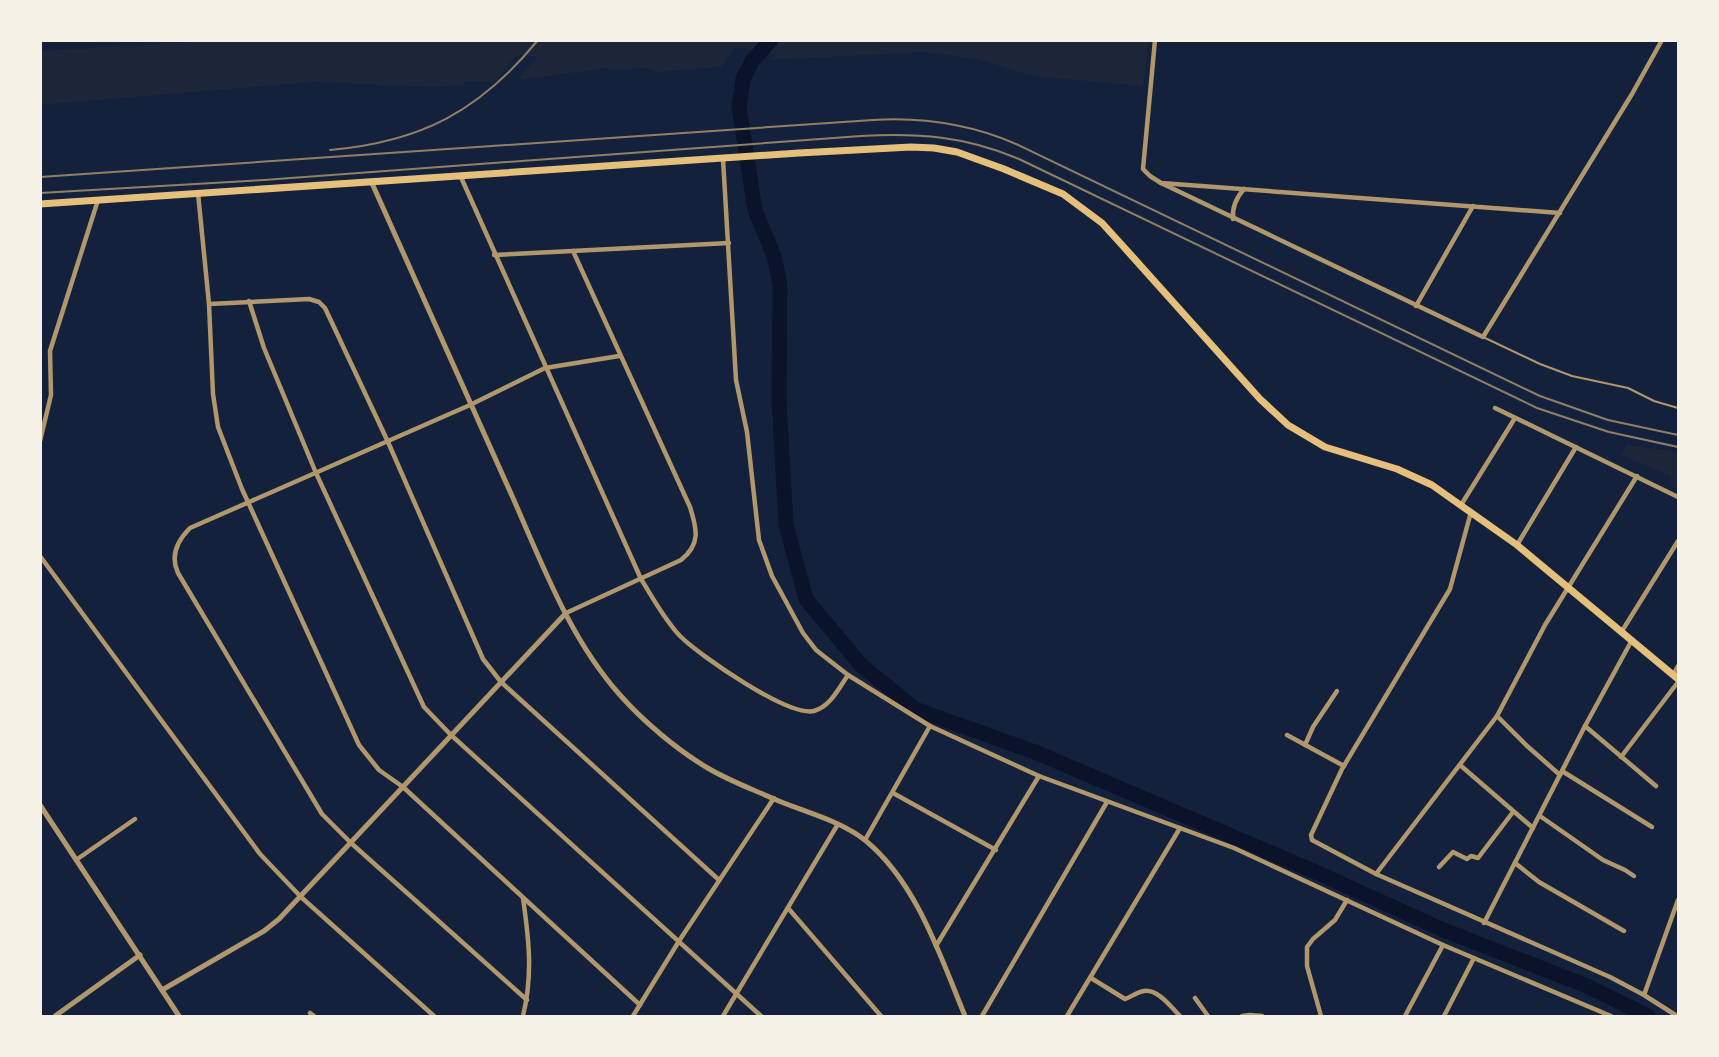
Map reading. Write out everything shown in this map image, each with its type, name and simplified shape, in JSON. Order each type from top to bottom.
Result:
[{"type":"main road","points":[[40,204],[911,147],[934,148],[977,158],[1063,194],[1102,224],[1260,399],[1288,425],[1325,447],[1397,469],[1431,485],[1516,545],[1677,678]]},
{"type":"street","points":[[1155,40],[1143,169],[1150,176],[1233,219],[1483,337],[1560,213],[1662,40]]},
{"type":"street","points":[[726,158],[736,380],[747,432],[759,540],[772,576],[802,633],[816,650],[848,675],[930,726],[1039,776],[1234,848],[1443,945],[1611,1017]]},
{"type":"street","points":[[460,175],[641,579],[681,637],[737,678],[797,710],[813,711],[831,699],[848,675]]},
{"type":"street","points":[[371,181],[566,613],[585,648],[620,695],[647,722],[706,767],[838,824],[865,840],[892,868],[923,919],[965,1017]]},
{"type":"street","points":[[1161,183],[1560,213]]},
{"type":"street","points":[[1233,219],[1233,207],[1244,189]]},
{"type":"street","points":[[198,193],[209,304],[213,394],[218,427],[248,502],[359,745],[379,770],[403,787],[640,1005]]},
{"type":"street","points":[[40,441],[51,395],[50,351],[98,200]]},
{"type":"street","points":[[1416,306],[1473,206]]},
{"type":"street","points":[[494,255],[729,243]]},
{"type":"street","points":[[162,990],[264,931],[279,919],[566,613],[681,560],[692,550],[696,534],[690,507],[573,251]]},
{"type":"street","points":[[209,304],[296,298],[319,302],[329,315],[388,442],[478,648],[501,682],[719,880]]},
{"type":"street","points":[[249,301],[264,348],[316,473],[424,706],[452,735],[761,1017]]},
{"type":"street","points":[[527,1000],[351,843],[334,827],[314,802],[178,573],[174,557],[176,548],[190,528],[471,405],[545,368],[620,356]]},
{"type":"street","points":[[1495,408],[1678,496]]},
{"type":"street","points":[[1461,505],[1515,418]]},
{"type":"street","points":[[1516,545],[1576,447]]},
{"type":"street","points":[[1376,874],[1497,716],[1533,646],[1637,476]]},
{"type":"street","points":[[1471,512],[1450,589],[1344,766],[1311,835],[1314,842],[1376,874],[1610,977],[1644,995],[1677,1017]]},
{"type":"street","points":[[1622,631],[1678,541]]},
{"type":"street","points":[[40,556],[260,854],[301,897],[434,1017]]},
{"type":"street","points":[[1484,923],[1632,640]]},
{"type":"street","points":[[1622,757],[1677,678],[1678,666]]},
{"type":"street","points":[[1305,745],[1313,727],[1338,691]]},
{"type":"street","points":[[1497,716],[1526,745],[1561,773],[1652,827]]},
{"type":"street","points":[[865,840],[930,726]]},
{"type":"street","points":[[1585,726],[1656,786]]},
{"type":"street","points":[[1287,735],[1344,766]]},
{"type":"street","points":[[1461,765],[1533,828]]},
{"type":"street","points":[[936,946],[1039,776]]},
{"type":"street","points":[[893,793],[996,850]]},
{"type":"street","points":[[633,1017],[719,880],[774,798]]},
{"type":"street","points":[[982,1017],[1107,802]]},
{"type":"street","points":[[40,805],[179,1017]]},
{"type":"street","points":[[1439,867],[1453,852],[1467,859],[1471,856],[1478,858],[1513,812]]},
{"type":"street","points":[[1540,816],[1603,860],[1634,876]]},
{"type":"street","points":[[76,860],[135,819]]},
{"type":"street","points":[[723,1017],[838,824]]},
{"type":"street","points":[[1067,1017],[1180,828]]},
{"type":"street","points":[[1515,863],[1539,882],[1623,931]]},
{"type":"street","points":[[523,898],[530,952],[530,975],[523,1017]]},
{"type":"street","points":[[1321,1017],[1307,966],[1307,947],[1335,920],[1347,900]]},
{"type":"street","points":[[1644,995],[1678,900]]},
{"type":"street","points":[[788,908],[881,1017]]},
{"type":"street","points":[[1405,1017],[1443,945]]},
{"type":"street","points":[[55,1017],[140,955]]},
{"type":"street","points":[[1444,1017],[1474,958]]},
{"type":"street","points":[[1091,978],[1125,999],[1144,991],[1154,993],[1180,1017]]},
{"type":"street","points":[[1195,998],[1208,1017]]},
{"type":"street","points":[[1591,1017],[1592,1008]]},
{"type":"street","points":[[1242,1017],[1250,1015],[1262,1017]]},
{"type":"lane","points":[[1483,337],[1540,364],[1572,376],[1628,388],[1654,401],[1678,408]]},
{"type":"shaded area","points":[[1149,40],[1143,86],[1042,77],[978,59],[926,52],[770,60],[775,54],[735,47],[721,67],[657,72],[646,68],[616,70],[608,68],[517,80],[538,56],[516,56],[495,82],[465,82],[463,85],[432,87],[313,82],[41,105],[41,51],[213,41]]},
{"type":"shaded area","points":[[1627,445],[1678,452],[1678,490],[1671,487],[1671,476],[1621,455]]},
{"type":"waterway","points":[[771,40],[752,61],[743,79],[739,107],[755,210],[774,256],[780,284],[779,400],[786,525],[806,599],[861,665],[915,709],[1035,752],[1318,873],[1441,929],[1587,986],[1648,1016]]},
{"type":"railway","points":[[330,150],[393,139],[446,119],[471,104],[494,86],[538,40]]},
{"type":"railway","points":[[40,177],[873,120],[946,123],[981,131],[1016,144],[1540,396],[1608,420],[1678,435]]},
{"type":"railway","points":[[40,193],[264,180],[861,136],[903,135],[942,138],[980,145],[1019,159],[1537,408],[1609,432],[1678,447]]}]
